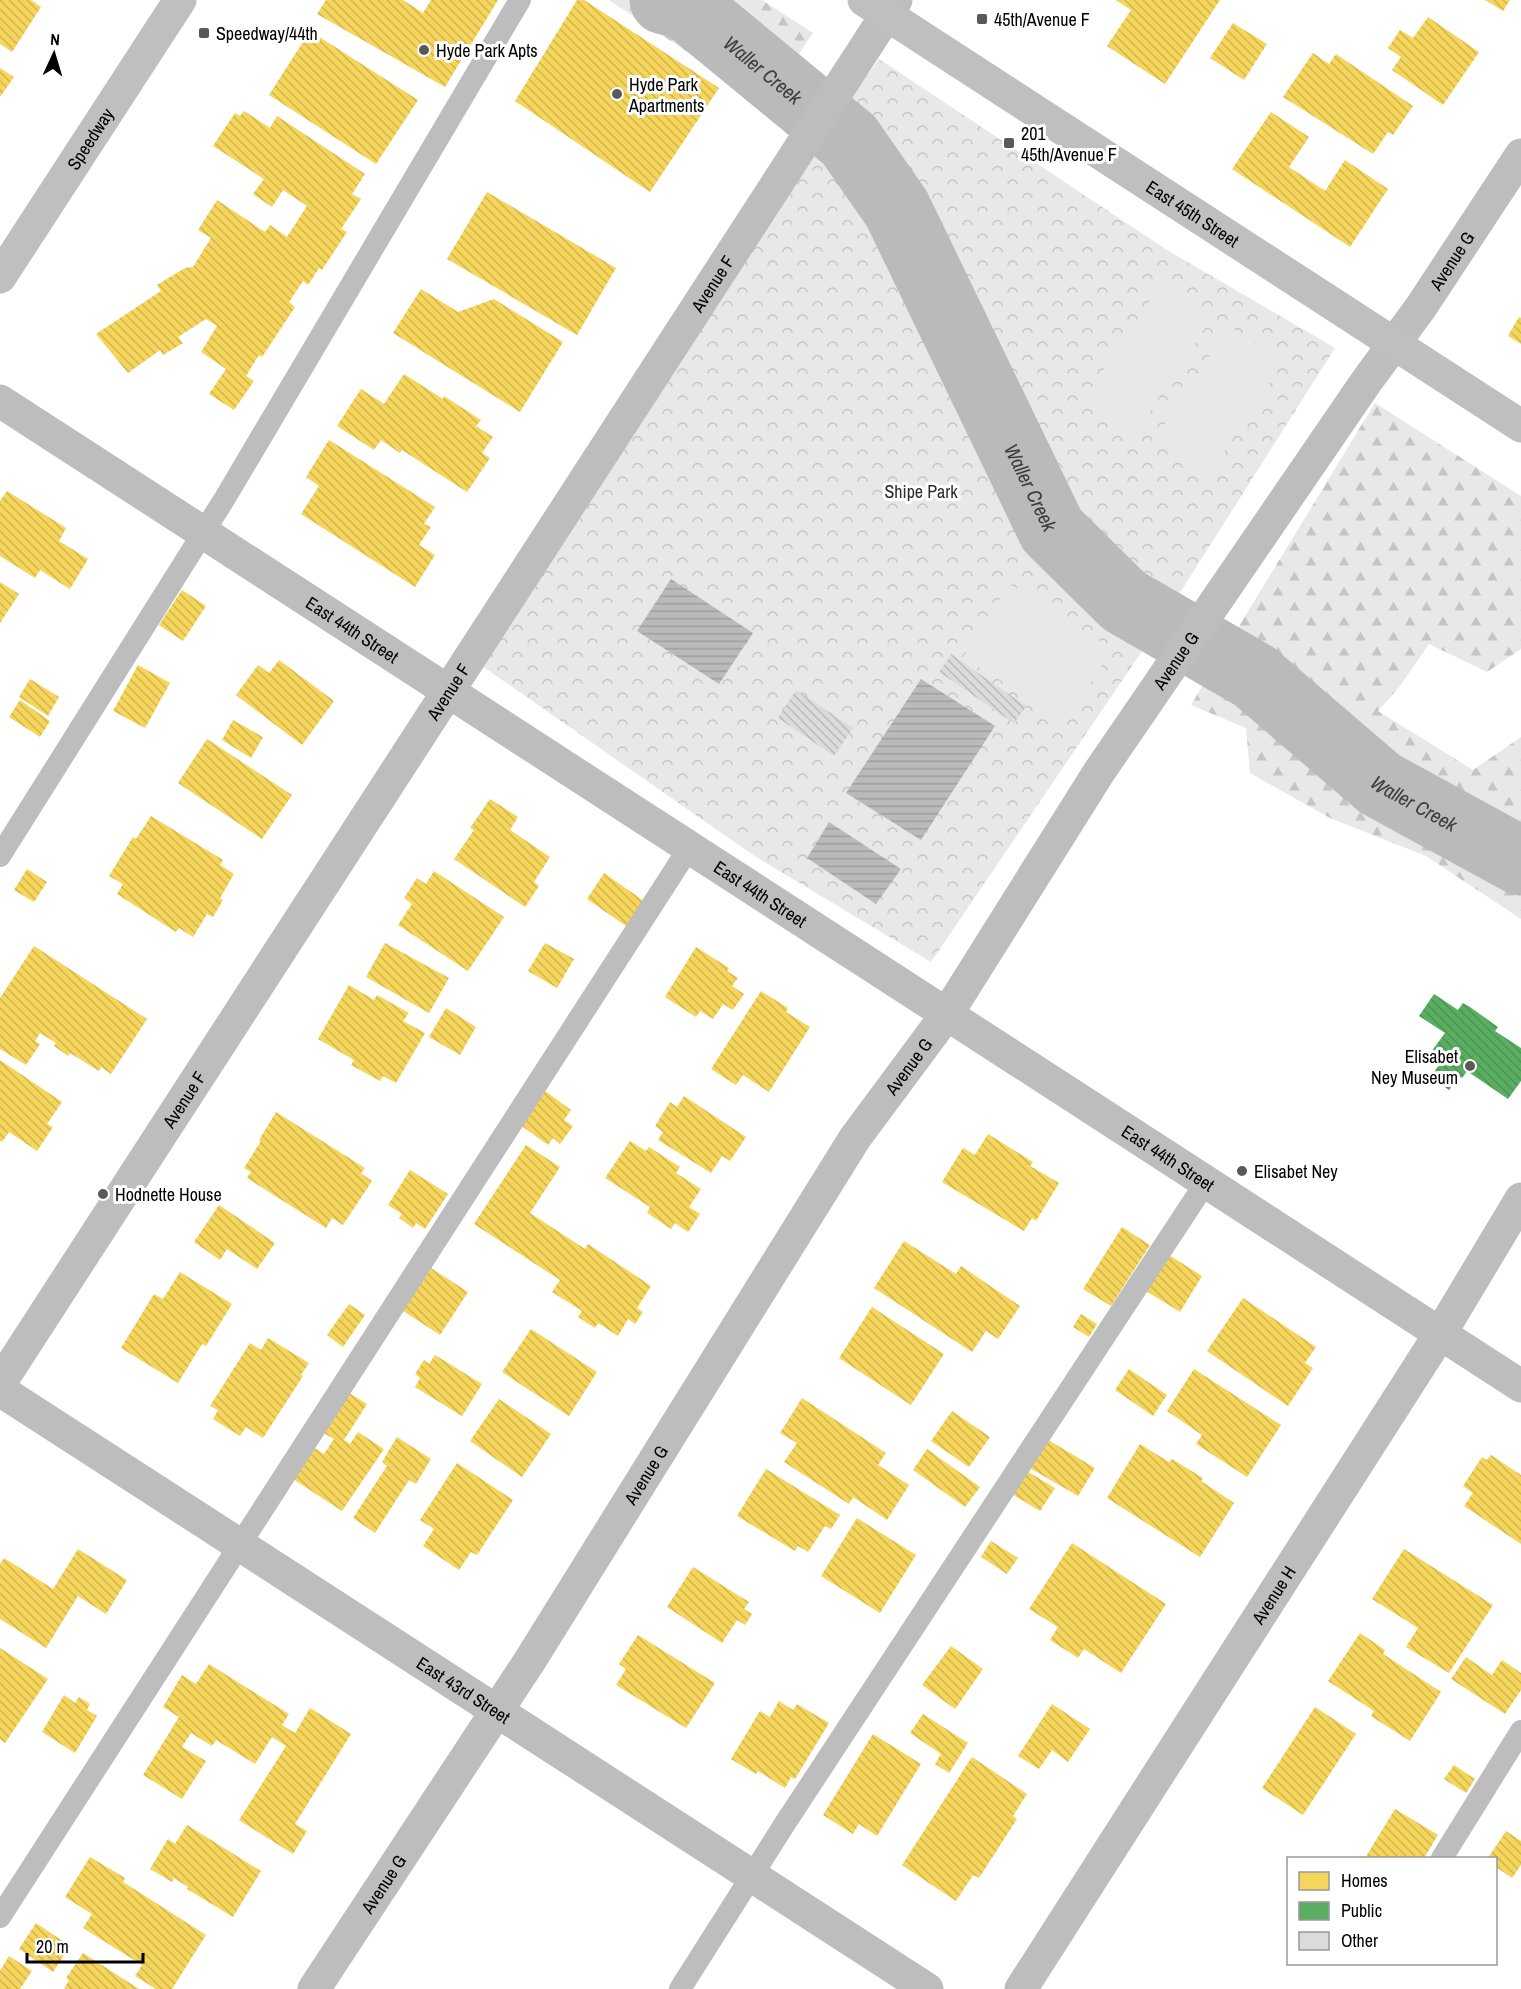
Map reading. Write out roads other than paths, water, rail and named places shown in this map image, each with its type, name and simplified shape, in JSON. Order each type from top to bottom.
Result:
[{"type":"main road","name":"Speedway","points":[[0,277],[180,0]]},
{"type":"main road","name":"East 45th Street","points":[[882,5],[1521,426]]},
{"type":"street","name":"Avenue F","points":[[0,1383],[808,137],[830,102],[882,5]]},
{"type":"street","name":"Avenue G","points":[[314,1989],[529,1662],[855,1138],[947,1014],[1099,772],[1208,611],[1421,308],[1521,155]]},
{"type":"street","name":"East 44th Street","points":[[0,402],[1521,1386]]},
{"type":"street","name":"Avenue H","points":[[1021,1989],[1440,1334],[1521,1199]]},
{"type":"street","name":"East 43rd Street","points":[[0,1390],[927,1989]]},
{"type":"lane","points":[[0,856],[225,498],[520,0]]},
{"type":"lane","points":[[0,1917],[689,848]]},
{"type":"lane","points":[[680,1989],[784,1825],[1206,1182]]},
{"type":"lane","points":[[1443,1857],[1521,1731]]},
{"type":"waterway","name":"Waller Creek","points":[[664,0],[685,5],[849,140],[897,209],[1052,530],[1124,601],[1254,676],[1380,784],[1521,861]]},
{"type":"place","name":"45th/Avenue F","points":[[982,19]]},
{"type":"place","name":"Speedway/44th","points":[[204,33]]},
{"type":"place","name":"Hyde Park Apts","points":[[424,50]]},
{"type":"place","name":"Hyde Park Apartments","points":[[617,94]]},
{"type":"place","name":"201 45th/Avenue F","points":[[1009,143]]},
{"type":"place","name":"Elisabet Ney Museum","points":[[1470,1066]]},
{"type":"place","name":"Elisabet Ney","points":[[1242,1171]]},
{"type":"place","name":"Hodnette House","points":[[103,1194]]},
{"type":"park label","name":"Shipe Park","points":[[921,491]]}]
